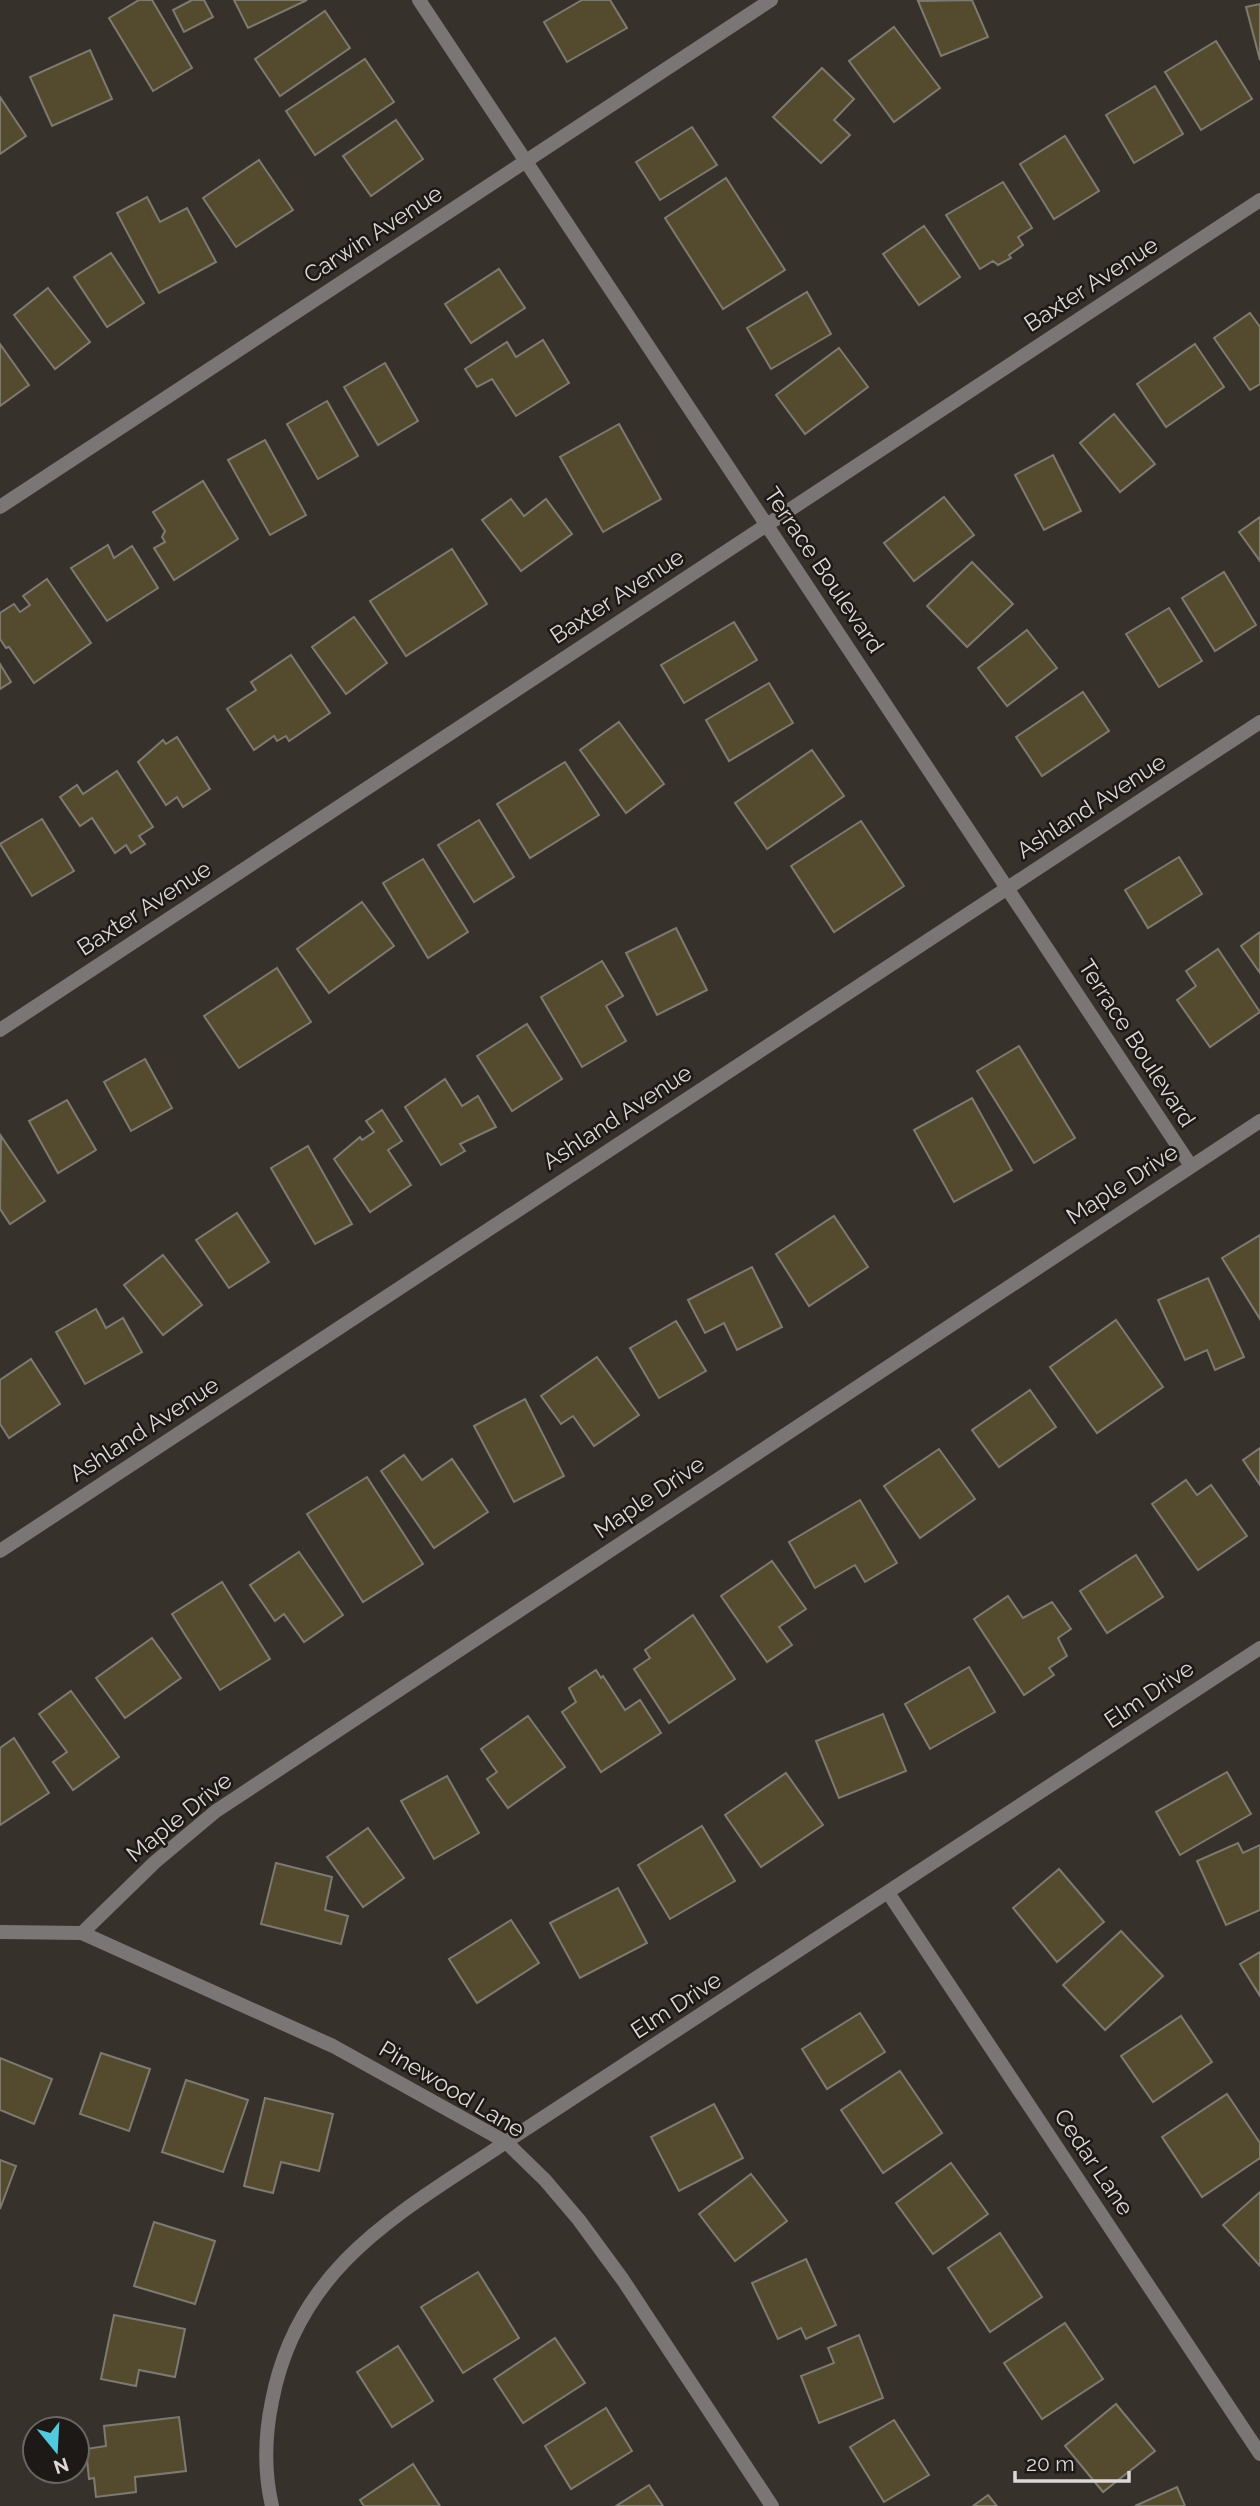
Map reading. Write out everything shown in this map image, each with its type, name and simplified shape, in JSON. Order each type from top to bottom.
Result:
[{"type":"street","name":"Terrace Boulevard","points":[[419,0],[1191,1166]]},
{"type":"street","name":"Carwin Avenue","points":[[0,507],[771,0]]},
{"type":"street","name":"Baxter Avenue","points":[[0,1030],[1260,200]]},
{"type":"street","name":"Ashland Avenue","points":[[0,1551],[1260,722]]},
{"type":"street","name":"Maple Drive","points":[[82,1933],[155,1862],[216,1811],[1260,1121]]},
{"type":"street","name":"Elm Drive","points":[[272,2506],[268,2489],[266,2431],[275,2386],[291,2337],[313,2297],[340,2263],[398,2215],[506,2142],[1258,1654]]},
{"type":"street","name":"Cedar Lane","points":[[889,1894],[1260,2454]]},
{"type":"street","points":[[0,1932],[82,1933]]},
{"type":"street","name":"Pinewood Lane","points":[[82,1933],[333,2046],[506,2142],[545,2180],[586,2230],[772,2506]]},
{"type":"building","points":[[139,0],[152,0],[192,68],[153,91],[109,18]]},
{"type":"building","points":[[192,0],[204,0],[213,17],[184,32],[173,10]]},
{"type":"building","points":[[234,0],[307,0],[248,28]]},
{"type":"building","points":[[582,0],[610,0],[627,28],[567,62],[544,22]]},
{"type":"building","points":[[972,0],[988,37],[941,56],[918,1]]},
{"type":"building","points":[[1260,4],[1260,60],[1246,7]]},
{"type":"building","points":[[325,11],[350,48],[280,96],[255,59]]},
{"type":"building","points":[[894,27],[940,88],[894,122],[849,61]]},
{"type":"building","points":[[1216,41],[1252,99],[1201,130],[1165,72]]},
{"type":"building","points":[[90,50],[112,99],[52,126],[30,77]]},
{"type":"building","points":[[365,59],[394,102],[315,155],[286,111]]},
{"type":"building","points":[[822,68],[854,99],[834,120],[850,135],[821,163],[773,117]]},
{"type":"building","points":[[1155,86],[1183,134],[1134,163],[1106,115]]},
{"type":"building","points":[[0,97],[26,136],[0,154]]},
{"type":"building","points":[[396,120],[423,159],[371,196],[343,156]]},
{"type":"building","points":[[692,127],[717,165],[660,200],[636,162]]},
{"type":"building","points":[[1065,136],[1099,191],[1054,219],[1020,164]]},
{"type":"building","points":[[259,160],[293,210],[236,247],[203,198]]},
{"type":"building","points":[[726,178],[785,270],[723,309],[665,218]]},
{"type":"building","points":[[1003,182],[1032,228],[1018,237],[1023,245],[1009,255],[1011,258],[998,265],[993,261],[980,269],[946,215]]},
{"type":"building","points":[[147,197],[160,222],[187,208],[216,262],[159,293],[117,213]]},
{"type":"building","points":[[924,226],[960,277],[919,305],[883,254]]},
{"type":"building","points":[[111,253],[144,303],[107,327],[74,277]]},
{"type":"building","points":[[499,269],[525,308],[471,343],[445,304]]},
{"type":"building","points":[[48,288],[90,342],[55,369],[14,315]]},
{"type":"building","points":[[807,292],[831,334],[771,369],[747,328]]},
{"type":"building","points":[[1250,313],[1260,327],[1260,384],[1250,390],[1214,338]]},
{"type":"building","points":[[543,340],[569,383],[516,416],[492,379],[477,387],[465,369],[507,342],[516,357]]},
{"type":"building","points":[[0,344],[29,385],[0,406]]},
{"type":"building","points":[[1195,344],[1224,387],[1166,427],[1137,384]]},
{"type":"building","points":[[839,348],[868,387],[805,434],[776,395]]},
{"type":"building","points":[[385,363],[418,421],[378,445],[344,387]]},
{"type":"building","points":[[327,401],[358,456],[318,479],[287,424]]},
{"type":"building","points":[[1114,414],[1155,464],[1120,492],[1080,443]]},
{"type":"building","points":[[619,424],[661,499],[603,532],[560,457]]},
{"type":"building","points":[[265,440],[306,515],[270,535],[228,460]]},
{"type":"building","points":[[1053,455],[1081,511],[1044,530],[1015,475]]},
{"type":"building","points":[[203,481],[238,539],[174,580],[154,548],[165,542],[162,537],[165,531],[153,512]]},
{"type":"building","points":[[944,497],[974,535],[914,581],[884,543]]},
{"type":"building","points":[[511,499],[524,516],[546,499],[572,534],[521,571],[482,520]]},
{"type":"building","points":[[1260,517],[1260,561],[1239,532]]},
{"type":"building","points":[[108,545],[114,558],[132,546],[158,588],[107,621],[71,568]]},
{"type":"building","points":[[452,549],[487,604],[406,656],[370,601]]},
{"type":"building","points":[[972,562],[1013,604],[967,647],[927,606]]},
{"type":"building","points":[[1224,572],[1256,625],[1215,651],[1182,598]]},
{"type":"building","points":[[47,579],[91,643],[34,683],[9,647],[6,648],[0,639],[0,613],[14,604],[20,612],[30,605],[23,596]]},
{"type":"building","points":[[1169,608],[1202,661],[1159,687],[1126,634]]},
{"type":"building","points":[[354,617],[387,663],[346,694],[312,647]]},
{"type":"building","points":[[734,622],[757,660],[684,703],[661,665]]},
{"type":"building","points":[[1027,630],[1057,668],[1007,706],[978,668]]},
{"type":"building","points":[[291,655],[330,713],[289,741],[286,736],[277,741],[274,736],[254,750],[227,709],[256,690],[251,682]]},
{"type":"building","points":[[0,664],[11,682],[0,689]]},
{"type":"building","points":[[769,683],[793,723],[729,761],[706,720]]},
{"type":"building","points":[[1083,692],[1109,731],[1042,776],[1016,737]]},
{"type":"building","points":[[619,722],[664,784],[626,813],[580,750]]},
{"type":"building","points":[[177,737],[210,789],[183,807],[177,797],[166,805],[138,762],[163,740],[166,744]]},
{"type":"building","points":[[812,750],[844,796],[767,849],[735,803]]},
{"type":"building","points":[[565,762],[599,815],[530,858],[497,804]]},
{"type":"building","points":[[117,771],[153,827],[139,836],[145,844],[131,853],[126,845],[115,853],[92,818],[80,826],[60,797],[77,785],[83,794]]},
{"type":"building","points":[[42,819],[74,871],[32,896],[0,844]]},
{"type":"building","points":[[479,820],[514,877],[474,902],[438,845]]},
{"type":"building","points":[[861,821],[904,886],[834,932],[791,866]]},
{"type":"building","points":[[1179,857],[1202,894],[1148,928],[1125,890]]},
{"type":"building","points":[[423,859],[468,932],[428,958],[383,883]]},
{"type":"building","points":[[362,902],[394,946],[329,993],[297,949]]},
{"type":"building","points":[[676,928],[707,990],[657,1015],[626,953]]},
{"type":"building","points":[[1260,932],[1260,973],[1241,946]]},
{"type":"building","points":[[1218,949],[1260,1012],[1210,1047],[1177,1000],[1196,986],[1186,971]]},
{"type":"building","points":[[602,961],[623,996],[606,1006],[626,1041],[582,1067],[541,997]]},
{"type":"building","points":[[277,968],[311,1022],[239,1068],[204,1016]]},
{"type":"building","points":[[527,1024],[562,1079],[512,1111],[477,1056]]},
{"type":"building","points":[[1019,1046],[1075,1138],[1034,1163],[977,1071]]},
{"type":"building","points":[[145,1059],[172,1108],[131,1131],[104,1082]]},
{"type":"building","points":[[445,1079],[462,1106],[478,1096],[496,1127],[460,1144],[465,1151],[441,1165],[405,1107]]},
{"type":"building","points":[[972,1098],[1012,1170],[954,1202],[914,1130]]},
{"type":"building","points":[[67,1100],[96,1150],[58,1173],[29,1121]]},
{"type":"building","points":[[382,1110],[402,1141],[388,1150],[411,1185],[370,1212],[334,1159],[360,1137],[362,1140],[374,1132],[366,1121]]},
{"type":"building","points":[[1,1136],[45,1201],[10,1224],[0,1209]]},
{"type":"building","points":[[308,1146],[352,1224],[315,1244],[271,1168]]},
{"type":"building","points":[[237,1213],[269,1262],[229,1288],[196,1240]]},
{"type":"building","points":[[834,1216],[868,1267],[809,1306],[776,1254]]},
{"type":"building","points":[[1260,1235],[1260,1319],[1222,1258]]},
{"type":"building","points":[[163,1255],[202,1305],[163,1335],[124,1285]]},
{"type":"building","points":[[752,1267],[782,1327],[737,1350],[724,1323],[705,1333],[688,1300]]},
{"type":"building","points":[[1208,1278],[1244,1357],[1215,1370],[1207,1350],[1185,1360],[1158,1300]]},
{"type":"building","points":[[96,1309],[106,1328],[123,1318],[142,1352],[85,1384],[56,1332]]},
{"type":"building","points":[[1116,1320],[1163,1387],[1097,1433],[1050,1367]]},
{"type":"building","points":[[676,1321],[706,1371],[659,1398],[630,1348]]},
{"type":"building","points":[[597,1357],[639,1415],[594,1446],[573,1416],[561,1424],[541,1396]]},
{"type":"building","points":[[31,1359],[60,1404],[9,1438],[0,1424],[0,1380]]},
{"type":"building","points":[[1030,1390],[1056,1427],[999,1467],[972,1430]]},
{"type":"building","points":[[525,1399],[564,1476],[514,1502],[474,1426]]},
{"type":"building","points":[[1260,1448],[1260,1485],[1243,1460]]},
{"type":"building","points":[[939,1449],[975,1499],[920,1538],[884,1486]]},
{"type":"building","points":[[404,1455],[422,1480],[452,1459],[488,1512],[434,1548],[381,1471]]},
{"type":"building","points":[[367,1477],[423,1564],[363,1602],[307,1514]]},
{"type":"building","points":[[1186,1480],[1197,1495],[1211,1485],[1247,1536],[1198,1570],[1152,1504]]},
{"type":"building","points":[[860,1500],[897,1563],[865,1582],[855,1565],[815,1588],[789,1542]]},
{"type":"building","points":[[299,1552],[343,1615],[304,1642],[284,1614],[275,1621],[250,1585]]},
{"type":"building","points":[[1136,1555],[1163,1597],[1107,1633],[1080,1591]]},
{"type":"building","points":[[772,1561],[806,1609],[779,1627],[792,1645],[767,1662],[721,1596]]},
{"type":"building","points":[[222,1582],[270,1659],[220,1690],[172,1614]]},
{"type":"building","points":[[1008,1596],[1023,1618],[1052,1602],[1071,1629],[1058,1638],[1067,1656],[1049,1668],[1054,1675],[1024,1695],[974,1619]]},
{"type":"building","points":[[693,1615],[735,1679],[669,1723],[634,1669],[650,1658],[645,1650]]},
{"type":"building","points":[[152,1638],[181,1678],[125,1718],[96,1678]]},
{"type":"building","points":[[969,1667],[995,1712],[930,1749],[905,1704]]},
{"type":"building","points":[[596,1670],[601,1678],[603,1676],[625,1710],[640,1700],[661,1733],[601,1772],[562,1712],[576,1702],[569,1688]]},
{"type":"building","points":[[71,1691],[119,1757],[73,1790],[53,1762],[67,1752],[39,1714]]},
{"type":"building","points":[[883,1714],[906,1771],[839,1798],[816,1741]]},
{"type":"building","points":[[528,1716],[565,1767],[508,1808],[487,1779],[497,1772],[481,1749]]},
{"type":"building","points":[[14,1738],[49,1793],[0,1825],[0,1748]]},
{"type":"building","points":[[1227,1772],[1251,1814],[1180,1855],[1156,1812]]},
{"type":"building","points":[[786,1773],[823,1825],[761,1867],[725,1815]]},
{"type":"building","points":[[447,1776],[479,1833],[434,1859],[401,1801]]},
{"type":"building","points":[[702,1826],[735,1881],[670,1919],[638,1865]]},
{"type":"building","points":[[368,1828],[404,1878],[363,1907],[327,1857]]},
{"type":"building","points":[[1238,1843],[1243,1853],[1260,1845],[1260,1910],[1226,1925],[1197,1861]]},
{"type":"building","points":[[276,1863],[332,1877],[325,1910],[348,1916],[341,1944],[261,1924]]},
{"type":"building","points":[[1059,1869],[1104,1922],[1057,1962],[1013,1908]]},
{"type":"building","points":[[618,1888],[647,1943],[580,1978],[550,1923]]},
{"type":"building","points":[[511,1920],[539,1963],[477,2003],[449,1959]]},
{"type":"building","points":[[1121,1931],[1163,1976],[1105,2030],[1063,1985]]},
{"type":"building","points":[[1260,1952],[1260,1996],[1240,1964]]},
{"type":"building","points":[[860,2013],[885,2052],[827,2089],[802,2049]]},
{"type":"building","points":[[1181,2016],[1212,2062],[1153,2102],[1121,2056]]},
{"type":"building","points":[[101,2053],[150,2069],[129,2131],[80,2114]]},
{"type":"building","points":[[0,2058],[52,2079],[34,2124],[0,2110]]},
{"type":"building","points":[[900,2071],[942,2133],[883,2173],[841,2110]]},
{"type":"building","points":[[186,2080],[248,2100],[223,2172],[162,2152]]},
{"type":"building","points":[[1227,2094],[1260,2143],[1260,2158],[1202,2197],[1162,2137]]},
{"type":"building","points":[[265,2098],[333,2114],[319,2171],[281,2162],[273,2193],[244,2186]]},
{"type":"building","points":[[714,2104],[743,2158],[679,2191],[651,2137]]},
{"type":"building","points":[[0,2160],[16,2166],[0,2209]]},
{"type":"building","points":[[951,2163],[988,2214],[933,2254],[896,2203]]},
{"type":"building","points":[[751,2174],[787,2221],[735,2261],[699,2214]]},
{"type":"building","points":[[1260,2192],[1260,2266],[1223,2225]]},
{"type":"building","points":[[154,2222],[215,2241],[195,2304],[134,2286]]},
{"type":"building","points":[[1000,2233],[1042,2297],[990,2332],[948,2268]]},
{"type":"building","points":[[806,2259],[836,2325],[806,2339],[801,2328],[778,2339],[752,2283]]},
{"type":"building","points":[[478,2272],[519,2338],[463,2373],[421,2307]]},
{"type":"building","points":[[114,2315],[185,2329],[175,2377],[139,2370],[136,2386],[101,2379]]},
{"type":"building","points":[[1065,2323],[1103,2379],[1042,2419],[1004,2363]]},
{"type":"building","points":[[859,2335],[883,2398],[819,2423],[801,2376],[834,2363],[828,2348]]},
{"type":"building","points":[[555,2338],[585,2383],[523,2423],[494,2379]]},
{"type":"building","points":[[398,2346],[433,2401],[392,2427],[357,2372]]},
{"type":"building","points":[[1116,2404],[1155,2451],[1103,2492],[1065,2446]]},
{"type":"building","points":[[606,2408],[632,2451],[571,2489],[545,2446]]},
{"type":"building","points":[[179,2417],[186,2471],[135,2477],[136,2492],[96,2497],[94,2478],[91,2479],[91,2448],[106,2446],[104,2426]]},
{"type":"building","points":[[894,2420],[929,2475],[884,2502],[850,2447]]},
{"type":"building","points":[[413,2464],[440,2506],[364,2506],[360,2500]]},
{"type":"building","points":[[649,2485],[663,2506],[616,2506]]},
{"type":"building","points":[[1177,2487],[1185,2506],[1135,2506]]},
{"type":"building","points":[[988,2495],[997,2506],[973,2506]]}]
